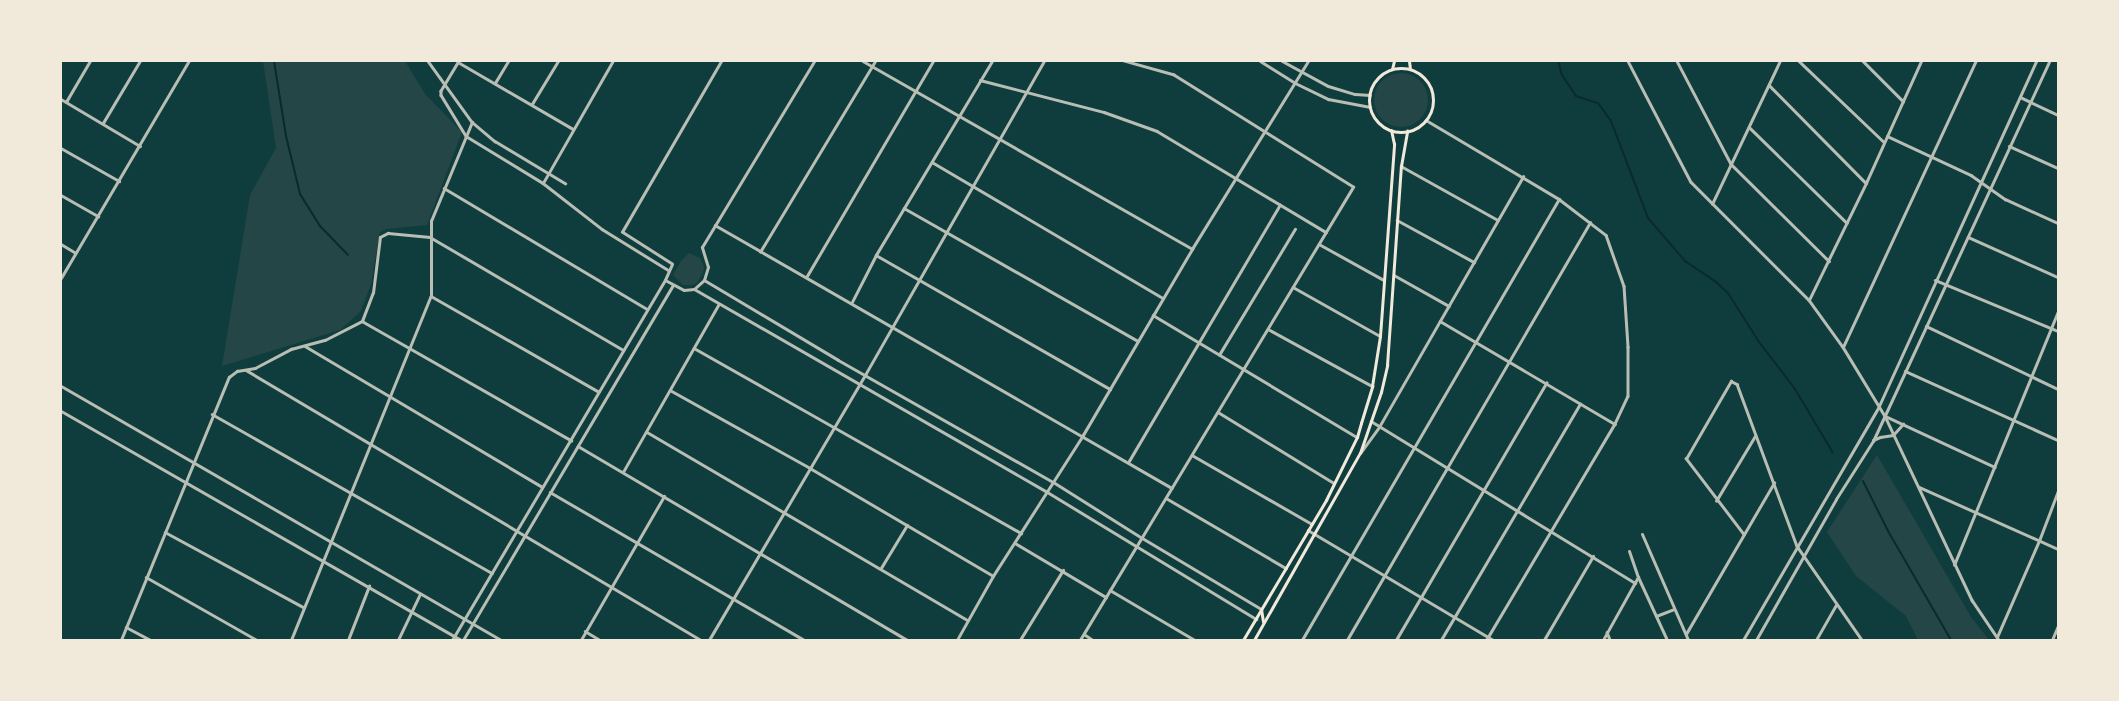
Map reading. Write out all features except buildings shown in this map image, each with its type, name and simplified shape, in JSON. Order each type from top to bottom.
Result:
[{"type":"main road","points":[[1392,69],[1394,61]]},
{"type":"main road","points":[[1409,61],[1410,69]]},
{"type":"main road","points":[[1392,69],[1410,69],[1427,81],[1432,90],[1433,106],[1426,120],[1419,126],[1408,131],[1391,130],[1378,121],[1370,107],[1370,95],[1378,78],[1392,69]]},
{"type":"main road","points":[[1245,639],[1334,484],[1357,437],[1372,386],[1380,336],[1385,281],[1394,144],[1391,130]]},
{"type":"main road","points":[[1254,640],[1360,453],[1382,392],[1387,365],[1401,166],[1408,131]]},
{"type":"main road","points":[[1261,609],[1262,625]]},
{"type":"street","points":[[66,102],[90,61]]},
{"type":"street","points":[[103,123],[140,61]]},
{"type":"street","points":[[61,278],[189,61]]},
{"type":"street","points":[[428,61],[446,83],[472,122],[495,141],[564,183]]},
{"type":"street","points":[[495,83],[508,61]]},
{"type":"street","points":[[532,104],[558,61]]},
{"type":"street","points":[[543,183],[613,61]]},
{"type":"street","points":[[452,640],[665,280],[672,264],[622,232],[721,61]]},
{"type":"street","points":[[665,280],[684,290],[694,289],[704,280],[708,267],[702,247],[814,61]]},
{"type":"street","points":[[863,61],[1192,249]]},
{"type":"street","points":[[760,252],[875,61]]},
{"type":"street","points":[[807,276],[933,61]]},
{"type":"street","points":[[852,302],[876,255],[992,61]]},
{"type":"street","points":[[709,640],[865,374],[1044,61]]},
{"type":"street","points":[[1080,640],[1353,187],[1174,75],[1124,61]]},
{"type":"street","points":[[1260,61],[1295,83],[1328,99],[1370,107]]},
{"type":"street","points":[[1282,61],[1328,86],[1355,94],[1370,95]]},
{"type":"street","points":[[957,640],[993,576],[1082,435],[1192,249],[1308,61]]},
{"type":"street","points":[[1628,61],[1692,182],[1712,205],[1809,300],[1843,347],[1878,408],[1885,416],[1972,600],[1998,638]]},
{"type":"street","points":[[1677,61],[1731,164],[1829,261]]},
{"type":"street","points":[[1712,205],[1780,61]]},
{"type":"street","points":[[1799,61],[1884,142]]},
{"type":"street","points":[[1863,61],[1903,101]]},
{"type":"street","points":[[1869,67],[1872,61]]},
{"type":"street","points":[[1809,300],[1866,183],[1921,61]]},
{"type":"street","points":[[1843,347],[1976,61]]},
{"type":"street","points":[[1743,640],[1878,408],[2036,61]]},
{"type":"street","points":[[1756,640],[1802,556],[1873,440],[2049,61]]},
{"type":"street","points":[[573,129],[458,62],[441,95],[466,136],[543,183],[602,229],[668,270]]},
{"type":"street","points":[[980,80],[1104,112],[1156,131],[1326,232]]},
{"type":"street","points":[[1769,85],[1866,183]]},
{"type":"street","points":[[2020,97],[2058,114]]},
{"type":"street","points":[[61,99],[140,146]]},
{"type":"street","points":[[1426,120],[1559,199],[1606,235],[1624,286],[1628,347],[1628,396],[1615,424],[1488,638]]},
{"type":"street","points":[[290,640],[431,295],[430,237],[432,221],[472,122]]},
{"type":"street","points":[[1749,127],[1847,223]]},
{"type":"street","points":[[1887,136],[1981,181],[2005,198],[2058,223]]},
{"type":"street","points":[[2009,146],[2058,168]]},
{"type":"street","points":[[61,148],[119,181]]},
{"type":"street","points":[[931,162],[1163,298]]},
{"type":"street","points":[[1401,166],[1498,220]]},
{"type":"street","points":[[1360,453],[1379,427],[1523,177]]},
{"type":"street","points":[[444,188],[647,309]]},
{"type":"street","points":[[61,195],[98,216]]},
{"type":"street","points":[[1302,640],[1559,199]]},
{"type":"street","points":[[1129,461],[1280,205]]},
{"type":"street","points":[[904,208],[1138,341]]},
{"type":"street","points":[[1397,220],[1474,262]]},
{"type":"street","points":[[1347,640],[1590,223]]},
{"type":"street","points":[[715,225],[1129,461],[1172,488]]},
{"type":"street","points":[[1219,354],[1295,229]]},
{"type":"street","points":[[120,640],[184,481],[229,377],[237,371],[246,370],[291,349],[326,340],[362,321],[374,293],[380,237],[388,233],[430,237],[623,350]]},
{"type":"street","points":[[1967,237],[2058,277]]},
{"type":"street","points":[[61,244],[76,253]]},
{"type":"street","points":[[1319,244],[1385,281]]},
{"type":"street","points":[[876,255],[1110,389]]},
{"type":"street","points":[[1394,275],[1448,306]]},
{"type":"street","points":[[704,280],[1053,482],[1261,609]]},
{"type":"street","points":[[1935,280],[2058,331]]},
{"type":"street","points":[[61,411],[462,640],[673,285]]},
{"type":"street","points":[[1293,287],[1380,336]]},
{"type":"street","points":[[694,289],[1047,492],[1136,548],[1256,619]]},
{"type":"street","points":[[431,295],[599,392]]},
{"type":"street","points":[[623,472],[719,304]]},
{"type":"street","points":[[1954,565],[2058,312]]},
{"type":"street","points":[[1153,315],[1357,437]]},
{"type":"street","points":[[362,321],[571,440]]},
{"type":"street","points":[[1440,321],[1615,424]]},
{"type":"street","points":[[1925,326],[2058,389]]},
{"type":"street","points":[[1268,329],[1372,386]]},
{"type":"street","points":[[304,346],[542,487]]},
{"type":"street","points":[[694,348],[1020,533]]},
{"type":"street","points":[[246,370],[369,445],[517,530],[701,640]]},
{"type":"street","points":[[1905,371],[2058,440]]},
{"type":"street","points":[[1744,535],[1716,501],[1686,459],[1729,382],[1733,381],[1737,384],[1797,546],[1802,556],[1862,640]]},
{"type":"street","points":[[1396,640],[1546,383]]},
{"type":"street","points":[[61,386],[501,640]]},
{"type":"street","points":[[670,390],[810,468],[993,576]]},
{"type":"street","points":[[1441,640],[1580,404]]},
{"type":"street","points":[[1218,412],[1334,484]]},
{"type":"street","points":[[212,414],[492,573]]},
{"type":"street","points":[[1885,416],[1995,467]]},
{"type":"street","points":[[1371,421],[1635,583]]},
{"type":"street","points":[[1873,440],[1893,435],[1903,424]]},
{"type":"street","points":[[647,432],[968,620]]},
{"type":"street","points":[[1716,501],[1756,436]]},
{"type":"street","points":[[578,446],[908,640]]},
{"type":"street","points":[[1192,455],[1312,524]]},
{"type":"street","points":[[1686,634],[1774,483]]},
{"type":"street","points":[[1918,487],[2058,549]]},
{"type":"street","points":[[1998,638],[2058,491]]},
{"type":"street","points":[[550,492],[804,640]]},
{"type":"street","points":[[581,640],[664,496]]},
{"type":"street","points":[[1166,498],[1286,568]]},
{"type":"street","points":[[881,568],[906,525]]},
{"type":"street","points":[[1308,530],[1493,640]]},
{"type":"street","points":[[165,532],[303,607]]},
{"type":"street","points":[[1642,534],[1688,640]]},
{"type":"street","points":[[1015,543],[1106,597]]},
{"type":"street","points":[[1629,551],[1638,577],[1667,640]]},
{"type":"street","points":[[1544,640],[1593,556]]},
{"type":"street","points":[[1020,640],[1062,570]]},
{"type":"street","points":[[146,577],[257,640]]},
{"type":"street","points":[[1603,640],[1638,577]]},
{"type":"street","points":[[348,640],[369,586]]},
{"type":"street","points":[[1110,590],[1195,640]]},
{"type":"street","points":[[398,640],[420,594]]},
{"type":"street","points":[[1816,640],[1836,605]]},
{"type":"street","points":[[1656,616],[1674,609]]},
{"type":"street","points":[[126,626],[150,640]]},
{"type":"street","points":[[2052,640],[2058,626]]},
{"type":"street","points":[[585,631],[600,640]]},
{"type":"street","points":[[1607,632],[1610,640]]},
{"type":"street","points":[[1084,634],[1093,640]]},
{"type":"shaded area","points":[[263,61],[405,61],[425,94],[462,132],[427,225],[386,229],[380,232],[371,284],[361,311],[340,330],[222,366],[250,195],[276,148]]},
{"type":"shaded area","points":[[1401,73],[1411,75],[1420,81],[1426,90],[1428,100],[1426,110],[1420,119],[1411,125],[1401,127],[1391,125],[1382,119],[1376,110],[1374,100],[1376,90],[1382,81],[1391,75]]},
{"type":"shaded area","points":[[689,253],[700,258],[704,267],[703,273],[697,283],[683,285],[673,275],[681,261]]},
{"type":"shaded area","points":[[1877,455],[1971,617],[1989,640],[1918,640],[1906,616],[1856,576],[1827,532]]},
{"type":"waterway","points":[[274,61],[286,136],[300,194],[320,226],[348,255]]},
{"type":"waterway","points":[[1558,61],[1562,75],[1576,96],[1598,103],[1611,121],[1648,218],[1685,261],[1715,281],[1728,293],[1759,342],[1795,389],[1833,453]]},
{"type":"waterway","points":[[1863,481],[1888,531],[1951,640]]}]
